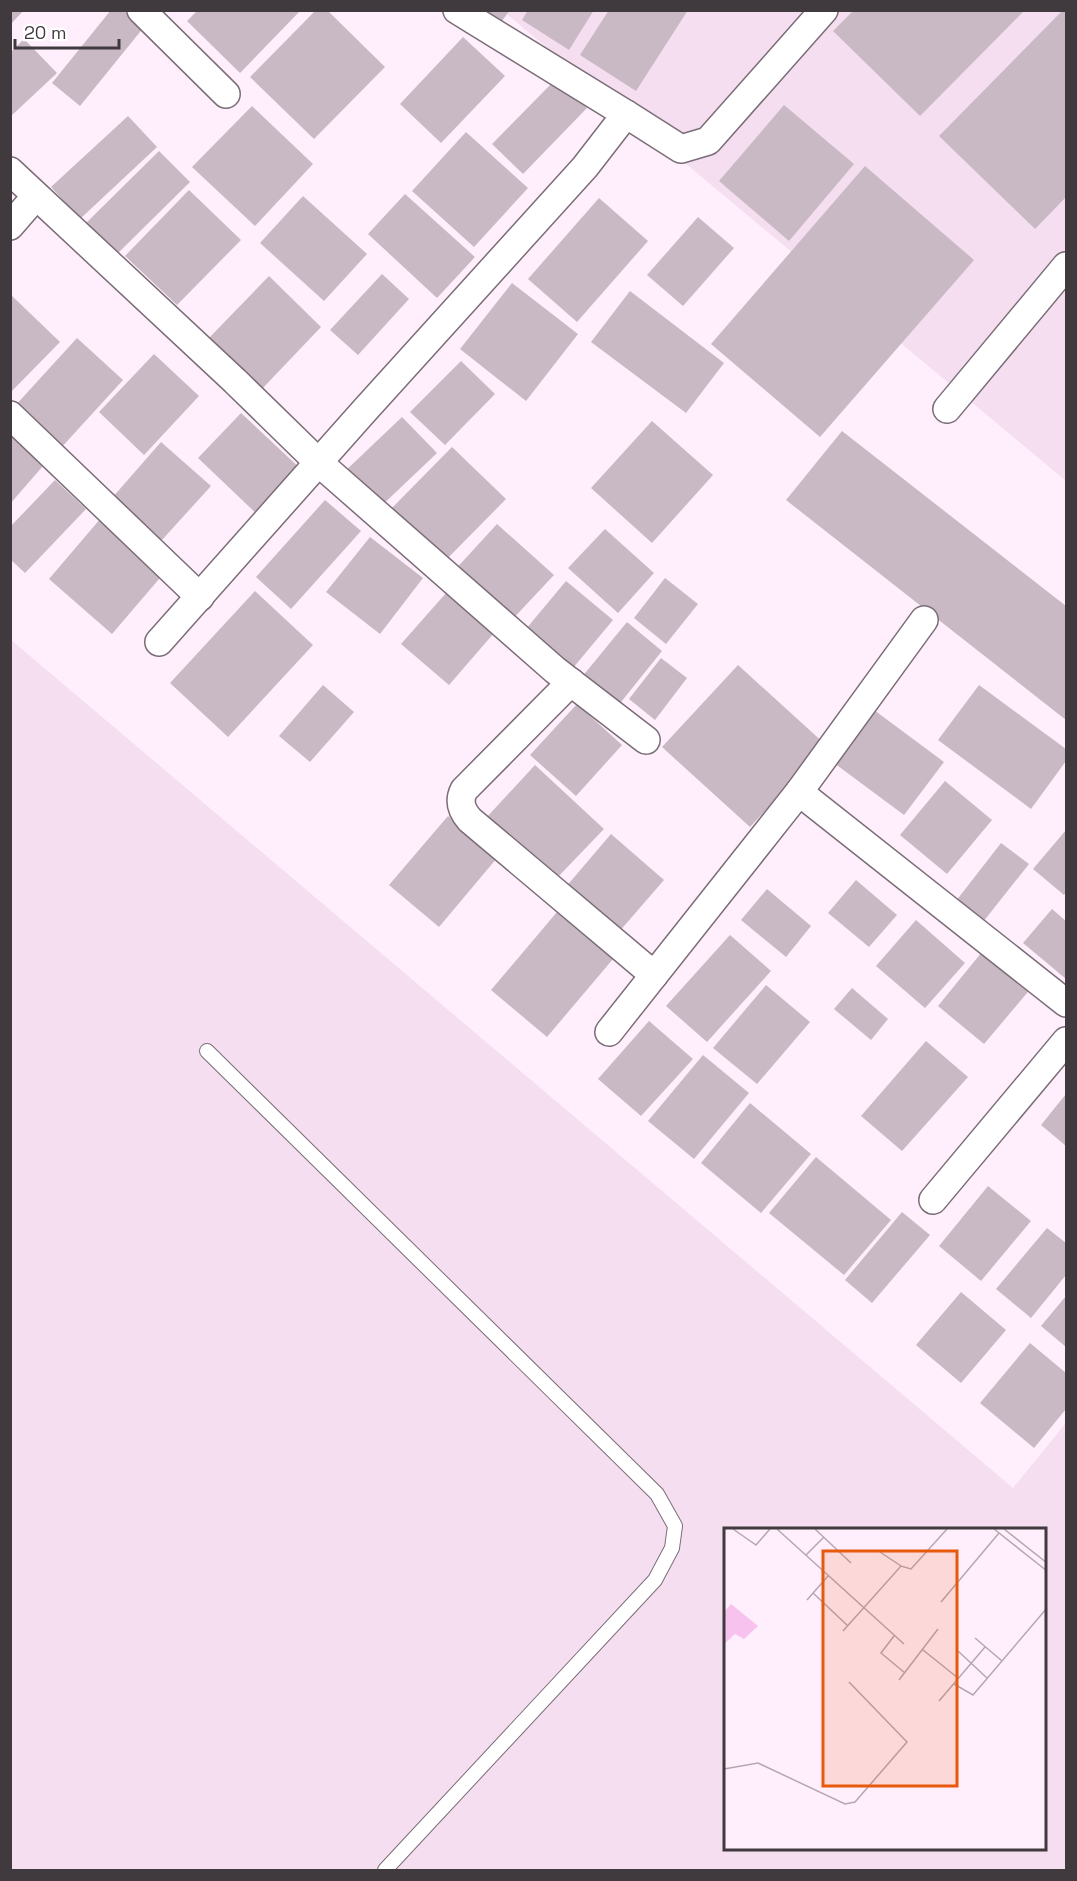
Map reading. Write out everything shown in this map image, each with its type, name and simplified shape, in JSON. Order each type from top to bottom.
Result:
[{"type":"street","points":[[141,10],[226,94]]},
{"type":"street","points":[[457,10],[681,149],[708,141],[824,10]]},
{"type":"street","points":[[159,642],[318,462],[585,167],[626,114]]},
{"type":"street","points":[[10,171],[235,381],[318,462],[546,663],[646,740]]},
{"type":"street","points":[[10,226],[36,196]]},
{"type":"street","points":[[947,409],[1066,266]]},
{"type":"street","points":[[10,415],[200,597]]},
{"type":"street","points":[[609,1032],[799,792],[924,620]]},
{"type":"street","points":[[571,682],[464,790],[461,796],[463,811],[470,820],[654,975]]},
{"type":"street","points":[[799,792],[1066,1003]]},
{"type":"street","points":[[933,1200],[1062,1058]]},
{"type":"lane","points":[[207,1051],[657,1494],[675,1526],[672,1548],[655,1580],[385,1870]]},
{"type":"shaded area","points":[[503,11],[1066,11],[1066,481]]},
{"type":"shaded area","points":[[10,639],[1013,1488],[1066,1423],[1066,1870],[11,1870]]},
{"type":"building","points":[[10,10],[24,10],[10,25]]},
{"type":"building","points":[[111,10],[123,10],[144,27],[80,106],[52,83]]},
{"type":"building","points":[[198,10],[301,10],[240,73],[187,21]]},
{"type":"building","points":[[316,10],[327,10],[385,67],[314,139],[250,77]]},
{"type":"building","points":[[479,10],[510,10],[499,25]]},
{"type":"building","points":[[528,10],[594,10],[569,50],[522,20]]},
{"type":"building","points":[[609,10],[688,10],[636,91],[580,55]]},
{"type":"building","points":[[854,10],[1025,10],[920,116],[833,31]]},
{"type":"building","points":[[1063,10],[1066,10],[1066,197],[1035,229],[939,136]]},
{"type":"building","points":[[463,37],[505,76],[441,143],[400,104]]},
{"type":"building","points":[[24,39],[57,73],[10,117],[10,53]]},
{"type":"building","points":[[556,79],[587,108],[523,174],[492,144]]},
{"type":"building","points":[[784,105],[854,164],[789,241],[719,181]]},
{"type":"building","points":[[252,106],[313,164],[255,226],[192,167]]},
{"type":"building","points":[[128,116],[157,147],[80,219],[51,187]]},
{"type":"building","points":[[466,132],[528,188],[474,247],[412,191]]},
{"type":"building","points":[[159,151],[190,182],[114,257],[83,226]]},
{"type":"building","points":[[865,166],[974,260],[820,437],[711,344]]},
{"type":"building","points":[[189,190],[241,240],[177,305],[125,256]]},
{"type":"building","points":[[405,194],[475,257],[437,298],[368,234]]},
{"type":"building","points":[[303,196],[367,254],[324,301],[260,243]]},
{"type":"building","points":[[599,198],[648,241],[577,322],[528,279]]},
{"type":"building","points":[[698,217],[734,248],[683,306],[647,275]]},
{"type":"building","points":[[382,274],[409,299],[358,355],[330,330]]},
{"type":"building","points":[[269,276],[321,327],[261,390],[208,339]]},
{"type":"building","points":[[512,283],[578,334],[526,401],[460,349]]},
{"type":"building","points":[[630,291],[724,363],[686,413],[591,342]]},
{"type":"building","points":[[10,294],[60,342],[10,393]]},
{"type":"building","points":[[77,338],[123,380],[60,449],[14,407]]},
{"type":"building","points":[[154,354],[199,396],[144,455],[99,412]]},
{"type":"building","points":[[461,361],[495,394],[445,445],[410,412]]},
{"type":"building","points":[[241,413],[304,472],[261,518],[198,458]]},
{"type":"building","points":[[402,417],[437,453],[376,511],[341,475]]},
{"type":"building","points":[[652,421],[713,475],[652,543],[591,488]]},
{"type":"building","points":[[10,426],[49,459],[10,504]]},
{"type":"building","points":[[842,431],[1066,606],[1066,720],[786,500]]},
{"type":"building","points":[[161,442],[211,486],[161,541],[112,498]]},
{"type":"building","points":[[452,447],[506,499],[441,565],[387,513]]},
{"type":"building","points":[[55,480],[86,509],[25,573],[10,559],[10,527]]},
{"type":"building","points":[[325,500],[361,531],[291,609],[256,577]]},
{"type":"building","points":[[101,518],[165,572],[112,634],[49,579]]},
{"type":"building","points":[[497,524],[554,575],[509,623],[453,572]]},
{"type":"building","points":[[605,529],[654,573],[618,613],[568,568]]},
{"type":"building","points":[[370,537],[423,578],[380,634],[326,592]]},
{"type":"building","points":[[665,578],[698,604],[666,644],[634,618]]},
{"type":"building","points":[[566,581],[613,620],[568,674],[521,635]]},
{"type":"building","points":[[255,591],[313,645],[228,737],[170,683]]},
{"type":"building","points":[[447,592],[494,633],[449,685],[401,644]]},
{"type":"building","points":[[627,622],[662,651],[613,712],[577,683]]},
{"type":"building","points":[[661,658],[687,678],[655,720],[629,699]]},
{"type":"building","points":[[738,665],[826,745],[750,827],[662,747]]},
{"type":"building","points":[[323,685],[354,712],[310,762],[279,736]]},
{"type":"building","points":[[979,685],[1066,749],[1066,761],[1031,809],[938,740]]},
{"type":"building","points":[[577,704],[622,745],[576,796],[530,755]]},
{"type":"building","points":[[874,710],[944,762],[904,815],[834,763]]},
{"type":"building","points":[[535,765],[604,829],[554,881],[486,818]]},
{"type":"building","points":[[945,781],[992,820],[947,874],[900,835]]},
{"type":"building","points":[[448,816],[497,858],[439,927],[389,885]]},
{"type":"building","points":[[1066,830],[1066,892],[1064,895],[1033,869]]},
{"type":"building","points":[[611,834],[664,880],[618,933],[565,888]]},
{"type":"building","points":[[1001,843],[1029,864],[983,922],[956,901]]},
{"type":"building","points":[[856,880],[897,915],[869,947],[828,913]]},
{"type":"building","points":[[767,889],[811,926],[786,957],[741,920]]},
{"type":"building","points":[[1052,909],[1066,921],[1066,979],[1023,943]]},
{"type":"building","points":[[557,912],[613,959],[547,1037],[491,990]]},
{"type":"building","points":[[916,920],[965,963],[925,1008],[876,966]]},
{"type":"building","points":[[730,935],[771,971],[707,1042],[666,1006]]},
{"type":"building","points":[[986,947],[1033,986],[984,1044],[938,1006]]},
{"type":"building","points":[[766,985],[810,1022],[757,1084],[713,1048]]},
{"type":"building","points":[[852,988],[888,1019],[871,1040],[834,1009]]},
{"type":"building","points":[[649,1021],[693,1059],[641,1116],[598,1079]]},
{"type":"building","points":[[926,1041],[968,1077],[902,1151],[861,1116]]},
{"type":"building","points":[[703,1055],[749,1093],[694,1159],[648,1121]]},
{"type":"building","points":[[1066,1094],[1066,1146],[1041,1125]]},
{"type":"building","points":[[750,1103],[811,1154],[761,1213],[701,1163]]},
{"type":"building","points":[[816,1157],[891,1220],[844,1275],[769,1213]]},
{"type":"building","points":[[988,1186],[1031,1221],[981,1281],[939,1246]]},
{"type":"building","points":[[902,1212],[930,1235],[872,1303],[845,1280]]},
{"type":"building","points":[[1047,1228],[1066,1243],[1066,1275],[1031,1318],[996,1289]]},
{"type":"building","points":[[961,1292],[1006,1330],[961,1383],[916,1345]]},
{"type":"building","points":[[1066,1296],[1066,1347],[1041,1326]]},
{"type":"building","points":[[1030,1343],[1066,1373],[1066,1409],[1034,1448],[980,1403]]}]
